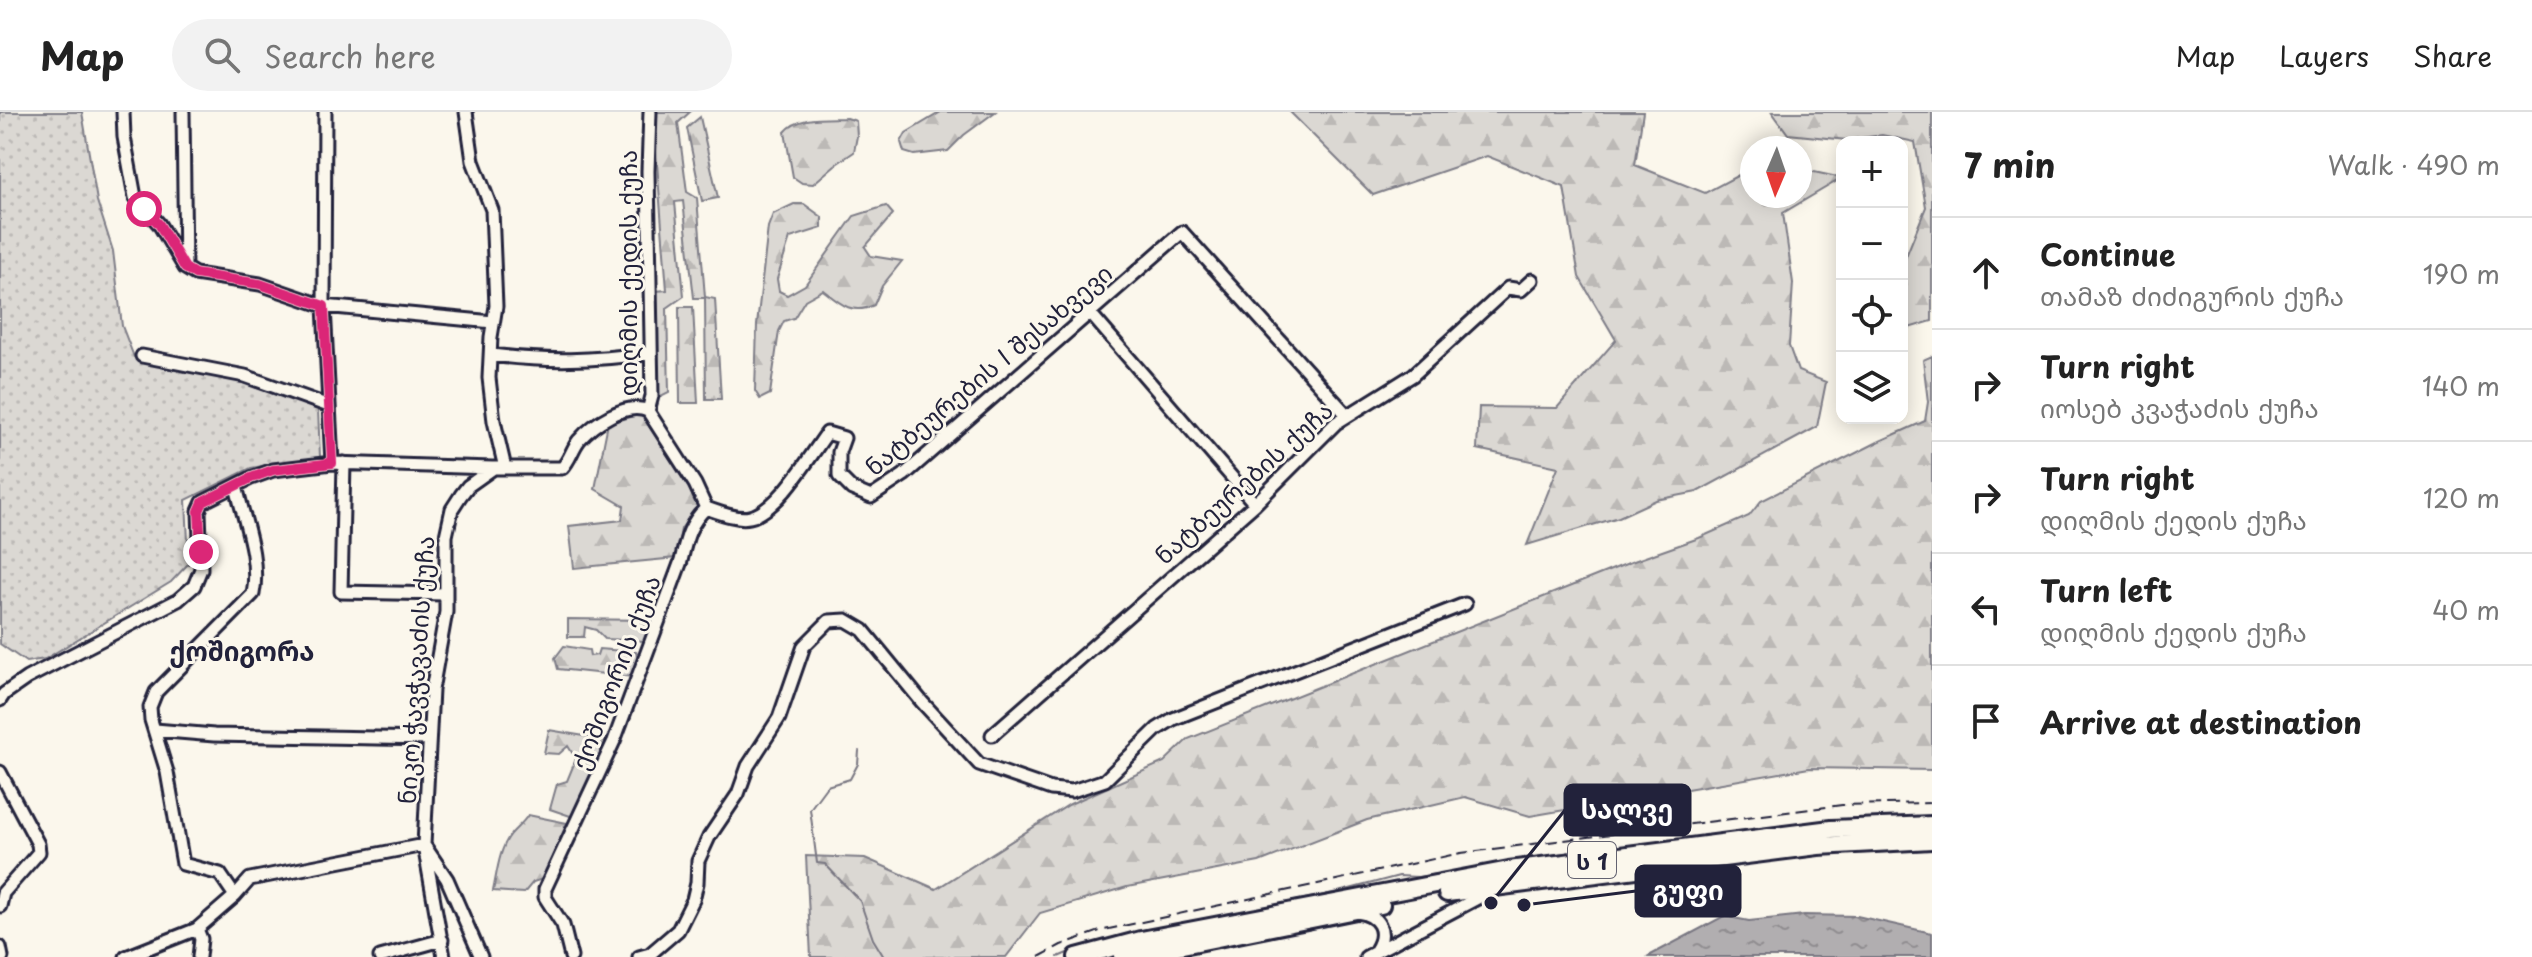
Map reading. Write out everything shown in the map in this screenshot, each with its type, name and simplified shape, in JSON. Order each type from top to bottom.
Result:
[{"type":"highway","name":"ს 1","points":[[1077,957],[1169,934],[1509,870],[1831,829],[1932,825]]},
{"type":"highway","name":"ს 1","points":[[1123,957],[1506,884],[1818,846],[1932,840]]},
{"type":"street","points":[[123,112],[124,137],[135,197],[159,224],[185,268],[195,274],[260,284],[324,306],[493,322]]},
{"type":"street","points":[[183,112],[185,268]]},
{"type":"street","points":[[325,112],[324,306],[329,406],[338,463],[341,592],[445,594]]},
{"type":"street","points":[[466,112],[473,161],[492,210],[496,306],[489,378],[499,468]]},
{"type":"street","name":"დიღმის ქედის ქუჩა","points":[[0,700],[27,678],[178,600],[194,586],[201,569],[199,511],[203,502],[236,486],[273,470],[338,463],[562,468],[578,441],[609,417],[636,408],[648,411],[652,396],[648,171],[650,112]]},
{"type":"street","name":"ნატბეურების I შესახვევი","points":[[706,508],[746,519],[759,514],[782,493],[827,433],[844,438],[839,452],[839,476],[852,489],[871,497],[904,475],[1182,232],[1347,415]]},
{"type":"street","name":"ნატბეურების ქუჩა","points":[[992,735],[1255,504],[1347,415],[1413,375],[1508,288],[1521,290],[1532,280]]},
{"type":"street","points":[[1090,313],[1255,504]]},
{"type":"street","points":[[491,355],[544,362],[603,360],[650,353]]},
{"type":"street","points":[[142,356],[245,376],[329,406]]},
{"type":"street","points":[[648,411],[695,484],[706,508]]},
{"type":"street","name":"ნიკო ჭავჭავაძის ქუჩა","points":[[444,957],[424,845],[432,690],[443,633],[446,536],[452,509],[468,486],[499,468]]},
{"type":"street","points":[[235,896],[220,874],[183,864],[167,772],[150,707],[156,692],[253,594],[256,579],[254,560],[236,486]]},
{"type":"street","name":"ქოშიგორის ქუჩა","points":[[572,957],[563,925],[545,897],[545,889],[614,741],[681,561],[688,531],[706,508]]},
{"type":"street","points":[[639,957],[650,954],[678,930],[693,900],[698,861],[709,837],[738,794],[748,766],[779,718],[804,646],[829,621],[846,620],[863,630],[922,702],[979,764],[1051,789],[1072,791],[1105,780],[1148,737],[1173,719],[1465,604]]},
{"type":"street","points":[[155,730],[214,735],[429,739]]},
{"type":"street","points":[[0,772],[38,844],[39,852],[3,893],[0,906]]},
{"type":"street","points":[[126,957],[197,929],[250,879],[424,845],[447,879],[481,957]]},
{"type":"street","points":[[1371,954],[1506,884]]},
{"type":"street","points":[[1349,912],[1373,915],[1380,925],[1381,942],[1371,954]]},
{"type":"street","points":[[197,929],[201,939],[199,957]]},
{"type":"street","points":[[380,957],[442,940]]},
{"type":"street","points":[[0,947],[2,957]]},
{"type":"green space","points":[[0,112],[82,112],[97,201],[113,251],[122,326],[134,357],[239,381],[318,409],[320,457],[251,468],[186,500],[189,563],[171,582],[45,659],[26,662],[0,644]]},
{"type":"green space","points":[[653,112],[690,112],[678,123],[687,192],[697,198],[705,297],[715,299],[721,399],[706,399],[705,298],[694,298],[683,201],[675,202],[684,296],[667,308],[669,392],[655,399],[655,291],[667,290]]},
{"type":"green space","points":[[941,112],[995,112],[948,151],[914,155],[904,152],[901,142],[906,133]]},
{"type":"green space","points":[[1290,112],[1643,112],[1635,165],[1705,193],[1740,174],[1740,208],[1791,208],[1783,213],[1793,283],[1789,346],[1798,371],[1826,382],[1817,427],[1697,492],[1656,500],[1619,517],[1527,545],[1558,467],[1477,449],[1479,407],[1557,408],[1616,340],[1579,277],[1564,187],[1487,156],[1373,195]]},
{"type":"green space","points":[[1772,112],[1932,112],[1932,321],[1908,328],[1908,251],[1926,207],[1915,142],[1908,141],[1908,136],[1836,136],[1836,139],[1788,134]]},
{"type":"green space","points":[[700,117],[718,198],[702,201],[687,128]]},
{"type":"green space","points":[[847,118],[856,121],[854,152],[813,184],[802,183],[793,177],[785,132],[805,120]]},
{"type":"green space","points":[[1812,172],[1836,177],[1836,182],[1812,196]]},
{"type":"green space","points":[[794,204],[804,204],[822,217],[822,228],[790,238],[777,279],[779,291],[787,295],[805,285],[854,216],[886,206],[893,214],[865,247],[871,256],[902,261],[882,286],[874,305],[852,309],[823,290],[805,300],[794,318],[784,321],[779,331],[770,394],[760,399],[755,391],[757,325],[768,227],[773,214]]},
{"type":"green space","points":[[679,307],[693,307],[698,403],[680,403]]},
{"type":"green space","points":[[1932,356],[1932,770],[1809,768],[1530,816],[1465,797],[1367,820],[1259,862],[1127,887],[1040,913],[1006,957],[811,957],[806,856],[865,858],[936,889],[1070,804],[1164,762],[1188,739],[1749,516],[1761,501],[1925,421],[1928,402],[1923,360]]},
{"type":"green space","points":[[641,414],[699,504],[681,529],[676,558],[574,568],[569,526],[622,520],[624,506],[595,489],[608,423]]},
{"type":"green space","points":[[568,619],[652,620],[645,641],[605,639],[596,630],[585,627],[584,637],[568,637]]},
{"type":"green space","points":[[564,646],[589,650],[590,656],[597,655],[599,649],[636,652],[638,658],[633,677],[558,669],[555,658]]},
{"type":"green space","points":[[549,730],[608,740],[576,818],[550,809],[557,784],[567,781],[576,759],[568,746],[559,754],[544,753]]},
{"type":"green space","points":[[528,815],[567,823],[543,879],[533,882],[524,893],[493,891],[504,847]]},
{"type":"water","points":[[1804,915],[1857,916],[1932,933],[1932,957],[1647,957],[1724,916],[1749,921]]},
{"type":"waterway","points":[[859,751],[858,764],[850,779],[827,786],[810,809],[817,863],[825,864],[860,901],[873,939],[884,957]]},
{"type":"waterway","points":[[1837,821],[1932,816]]},
{"type":"waterway","points":[[1198,921],[1399,876],[1418,877],[1557,854],[1823,822]]},
{"type":"waterway","points":[[1085,946],[1126,936]]},
{"type":"waterway","points":[[1058,957],[1072,951]]},
{"type":"railway","points":[[1039,957],[1061,945],[1100,931],[1461,853],[1842,805],[1932,803]]},
{"type":"place","name":"სალვე","points":[[1491,903]]},
{"type":"place","name":"გუფი","points":[[1524,905]]},
{"type":"district","name":"ქოშიგორა","points":[[242,650]]},
{"type":"route","points":[[144,209],[159,224],[185,268],[195,274],[260,284],[324,306],[332,463],[273,470],[203,502],[199,511],[201,552]]}]
